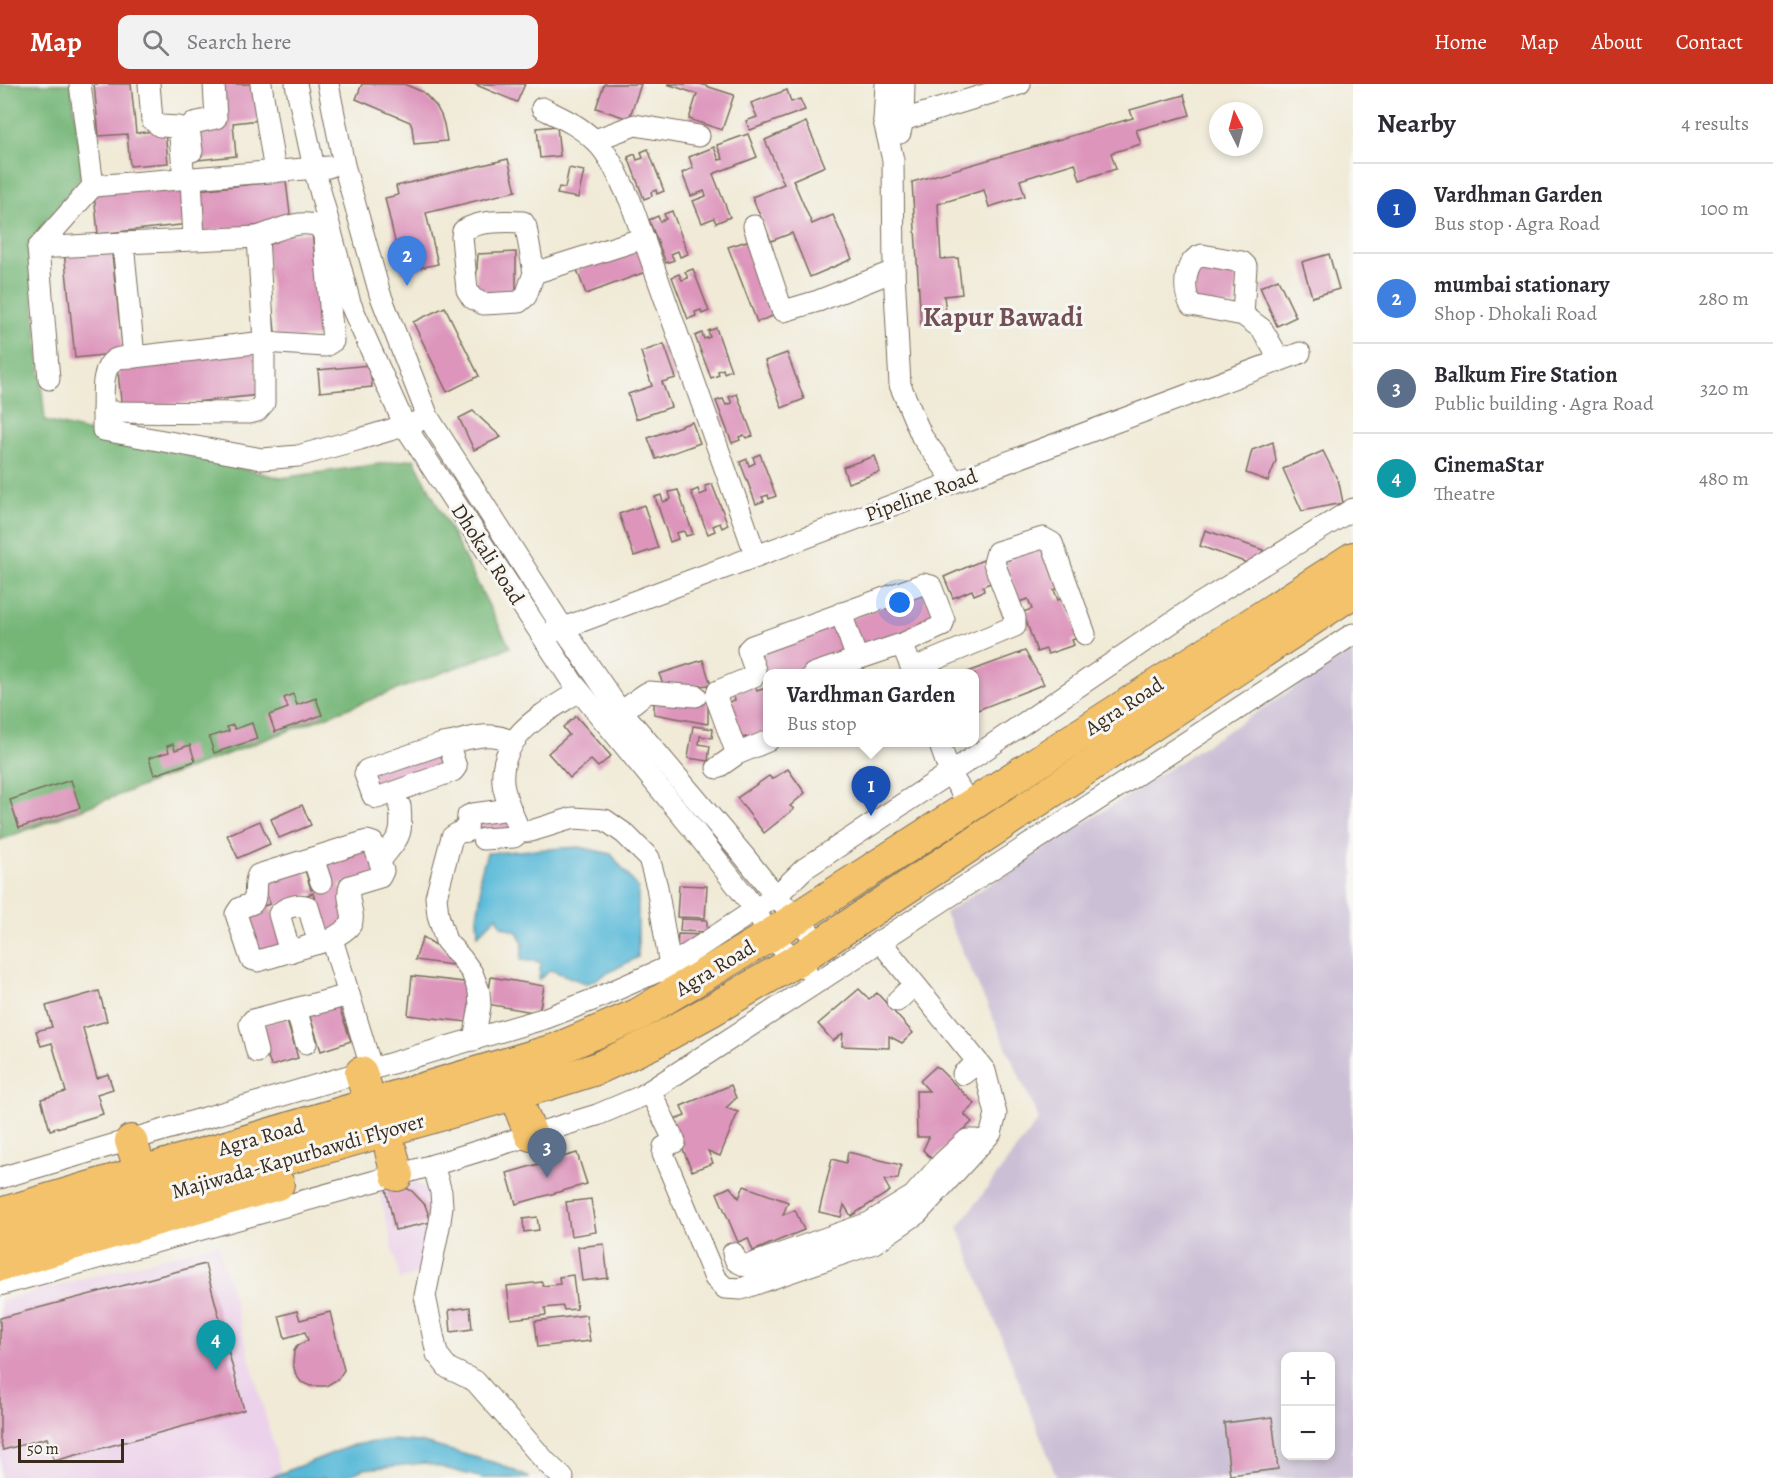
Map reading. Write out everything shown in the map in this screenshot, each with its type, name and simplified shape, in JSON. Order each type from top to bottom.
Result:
[{"type":"highway","name":"Agra Road","points":[[0,1214],[557,1049],[637,1015],[670,981],[770,936],[1353,558]]},
{"type":"highway","name":"Agra Road","points":[[596,1069],[811,962],[1353,592]]},
{"type":"highway","points":[[0,1265],[219,1213],[526,1124],[596,1069]]},
{"type":"highway","name":"Majiwada-Kapurbawdi Flyover","points":[[0,1240],[596,1069]]},
{"type":"highway","points":[[366,1071],[371,1104]]},
{"type":"highway","points":[[131,1141],[141,1172]]},
{"type":"street","points":[[80,84],[93,186]]},
{"type":"street","points":[[149,84],[152,120],[160,126],[179,127],[190,179]]},
{"type":"street","points":[[194,240],[189,128],[193,123],[216,118],[214,84]]},
{"type":"street","points":[[261,84],[275,172]]},
{"type":"street","name":"Dhokali Road","points":[[296,84],[314,168],[350,303],[405,426],[579,691],[634,742],[744,856],[796,918],[811,962]]},
{"type":"street","name":"Dhokali Road","points":[[328,84],[344,165],[380,294],[428,417],[562,628],[622,712],[634,742],[693,830],[755,909],[770,936],[811,962]]},
{"type":"street","points":[[886,84],[894,121]]},
{"type":"street","points":[[904,84],[894,121],[892,160],[894,271],[900,385],[922,437],[956,482]]},
{"type":"street","points":[[894,121],[1020,84]]},
{"type":"street","points":[[542,108],[570,122],[595,140],[609,160],[630,200],[756,556]]},
{"type":"street","points":[[595,140],[635,125],[699,136]]},
{"type":"street","points":[[49,379],[38,248],[93,186],[344,165]]},
{"type":"street","points":[[38,248],[258,237],[307,222],[319,226],[324,235],[333,341],[326,346],[264,342],[117,358],[112,362],[105,377],[103,430],[262,459],[298,456],[405,426],[428,417]]},
{"type":"street","points":[[497,222],[523,222],[526,227],[534,273],[526,296],[519,302],[483,304],[472,298],[467,290],[463,231],[470,226],[497,222]]},
{"type":"street","points":[[754,226],[784,312],[894,271]]},
{"type":"street","points":[[103,412],[249,413],[257,411],[264,403],[264,342],[258,237]]},
{"type":"street","points":[[534,273],[644,238]]},
{"type":"street","points":[[123,243],[134,357]]},
{"type":"street","name":"Pipeline Road","points":[[542,637],[1290,356],[1262,329],[1243,315]]},
{"type":"street","points":[[0,1178],[474,1040],[546,1018],[596,999],[670,981],[755,909],[776,896],[804,869],[1196,606],[1353,509]]},
{"type":"street","points":[[918,669],[1015,626],[1015,618],[994,563],[997,552],[1043,538],[1052,543],[1085,634]]},
{"type":"street","points":[[737,754],[716,697],[718,691],[754,676],[755,670],[748,650],[752,646],[923,584],[931,586],[944,620],[942,626],[902,644],[828,669]]},
{"type":"street","points":[[841,613],[857,659]]},
{"type":"street","points":[[394,1163],[433,1165],[526,1124],[597,1115],[642,1096],[811,962],[880,942],[1353,634]]},
{"type":"street","points":[[902,644],[912,669]]},
{"type":"street","points":[[520,832],[503,784],[504,763],[512,742],[525,727],[579,691]]},
{"type":"street","points":[[622,712],[637,702],[643,694],[649,692],[696,696]]},
{"type":"street","points":[[448,743],[480,736],[495,736],[512,742]]},
{"type":"street","points":[[717,768],[737,754],[763,743]]},
{"type":"street","points":[[941,747],[950,773],[970,806]]},
{"type":"street","points":[[380,861],[400,836],[402,826],[400,806]]},
{"type":"street","points":[[474,1040],[480,1006],[479,990],[462,959],[446,941],[438,915],[436,897],[452,837],[467,831],[468,816],[510,809]]},
{"type":"street","points":[[483,839],[514,837],[520,832],[531,831],[573,818],[605,820],[625,834],[649,858],[657,887],[670,981]]},
{"type":"street","points":[[367,841],[373,843],[380,861],[383,871],[380,877],[350,886],[348,892],[351,925],[325,941],[258,961],[251,958],[236,914],[240,908],[253,903],[256,897],[258,875],[367,841]]},
{"type":"street","points":[[312,858],[321,882]]},
{"type":"street","points":[[290,952],[279,914],[282,910],[303,904],[308,907],[349,995],[366,1071]]},
{"type":"street","points":[[650,1091],[678,1147],[664,1147],[663,1154],[715,1278],[725,1288],[741,1289],[874,1243],[918,1213],[992,1133],[996,1114],[985,1071],[970,1068],[914,985],[880,942]]},
{"type":"street","points":[[897,1000],[914,985]]},
{"type":"street","points":[[257,1052],[250,1024],[253,1020],[349,995]]},
{"type":"street","points":[[296,1009],[306,1043]]},
{"type":"street","points":[[733,1253],[736,1261],[746,1266],[869,1223],[913,1196],[943,1162],[967,1140],[975,1139],[982,1143]]},
{"type":"street","points":[[433,1165],[441,1192],[442,1206],[425,1296],[437,1354],[448,1368],[475,1381],[546,1462],[563,1478]]},
{"type":"street","points":[[0,1285],[219,1213]]},
{"type":"shaded area","points":[[1353,650],[1353,1478],[1057,1478],[958,1227],[1039,1119],[945,913]]},
{"type":"shaded area","points":[[402,1179],[415,1182],[426,1189],[433,1200],[423,1272],[400,1280],[378,1186]]},
{"type":"shaded area","points":[[218,1243],[281,1472],[269,1478],[0,1478],[0,1301]]},
{"type":"green space","points":[[0,84],[71,84],[83,174],[28,244],[45,421],[281,478],[414,459],[510,647],[0,840]]},
{"type":"water","points":[[579,847],[611,854],[638,888],[638,957],[587,984],[551,970],[539,979],[541,962],[521,960],[523,943],[517,932],[501,926],[497,916],[478,935],[480,876],[487,853]]},
{"type":"water","points":[[388,1440],[420,1442],[499,1464],[530,1478],[483,1478],[425,1463],[364,1469],[342,1478],[269,1478],[353,1445]]},
{"type":"building","points":[[94,84],[131,84],[136,133],[165,130],[168,163],[130,166],[127,134],[99,136]]},
{"type":"building","points":[[220,84],[257,84],[260,120],[233,123],[236,156],[198,160],[195,127]]},
{"type":"building","points":[[362,84],[404,84],[423,92],[441,115],[447,141],[414,144],[410,122],[356,99]]},
{"type":"building","points":[[474,84],[525,84],[517,102]]},
{"type":"building","points":[[604,84],[641,84],[629,119],[596,108]]},
{"type":"building","points":[[667,84],[700,84],[734,95],[722,130],[689,119],[697,94]]},
{"type":"building","points":[[787,90],[791,102],[800,99],[805,110],[750,130],[746,121],[757,117],[751,103]]},
{"type":"building","points":[[1184,95],[1190,115],[1136,130],[1141,144],[1111,153],[1116,169],[1080,180],[1075,163],[1020,180],[1025,196],[989,207],[984,190],[938,204],[941,259],[958,258],[962,294],[944,296],[947,321],[921,324],[912,182],[1133,118],[1130,110]]},
{"type":"building","points":[[806,122],[825,166],[793,180],[812,224],[833,215],[852,259],[810,277],[792,233],[771,241],[752,197],[784,184],[765,140]]},
{"type":"building","points":[[557,126],[560,156],[540,158],[537,128]]},
{"type":"building","points":[[748,134],[757,157],[713,174],[730,217],[716,223],[714,218],[702,223],[693,201],[706,196],[704,191],[691,196],[682,173],[693,168],[689,157],[714,147],[719,160],[723,159],[717,145]]},
{"type":"building","points":[[648,149],[664,191],[657,194],[656,190],[651,192],[652,196],[644,199],[628,157],[635,154],[637,160],[643,158],[641,152]]},
{"type":"building","points":[[508,159],[516,191],[426,213],[438,264],[402,272],[385,198],[398,195],[396,186]]},
{"type":"building","points":[[569,168],[584,171],[578,198],[557,194],[559,187],[565,188]]},
{"type":"building","points":[[286,181],[291,222],[200,232],[196,190]]},
{"type":"building","points":[[184,183],[189,224],[98,234],[94,193]]},
{"type":"building","points":[[672,211],[688,254],[680,257],[678,251],[671,254],[674,260],[666,263],[649,220],[658,216],[660,221],[666,219],[664,214]]},
{"type":"building","points":[[312,232],[324,336],[276,341],[265,237]]},
{"type":"building","points":[[750,240],[778,314],[757,322],[728,247]]},
{"type":"building","points":[[111,246],[123,353],[75,358],[64,251]]},
{"type":"building","points":[[639,247],[648,271],[586,294],[577,270]]},
{"type":"building","points":[[516,252],[516,294],[475,296],[478,254]]},
{"type":"building","points":[[1329,254],[1339,289],[1312,297],[1302,262]]},
{"type":"building","points":[[1196,263],[1238,266],[1234,306],[1192,302]]},
{"type":"building","points":[[693,269],[709,311],[702,314],[701,310],[695,312],[696,316],[688,319],[672,277],[679,274],[682,280],[688,278],[685,272]]},
{"type":"building","points":[[1278,279],[1296,317],[1277,326],[1260,287]]},
{"type":"building","points":[[445,307],[479,376],[447,392],[413,322]]},
{"type":"building","points":[[716,328],[731,370],[724,373],[723,369],[718,371],[719,375],[711,378],[695,336],[702,333],[704,339],[710,337],[708,331]]},
{"type":"building","points":[[664,344],[676,378],[662,382],[671,407],[636,419],[628,394],[652,386],[641,352]]},
{"type":"building","points":[[254,347],[259,395],[122,410],[117,362]]},
{"type":"building","points":[[787,353],[804,399],[782,408],[765,361]]},
{"type":"building","points":[[370,365],[372,387],[320,392],[318,370]]},
{"type":"building","points":[[737,394],[753,436],[746,438],[744,435],[739,437],[740,440],[732,443],[716,401],[723,399],[726,405],[732,403],[729,397]]},
{"type":"building","points":[[473,411],[501,437],[474,450],[459,418]]},
{"type":"building","points":[[692,422],[700,443],[656,459],[648,438]]},
{"type":"building","points":[[1273,442],[1276,461],[1268,481],[1246,473],[1252,450]]},
{"type":"building","points":[[1323,451],[1339,483],[1343,503],[1302,511],[1283,469]]},
{"type":"building","points":[[760,454],[776,496],[769,499],[768,495],[762,497],[764,501],[756,504],[740,462],[747,459],[749,466],[755,463],[753,457]]},
{"type":"building","points":[[875,456],[880,472],[848,483],[843,467]]},
{"type":"building","points":[[712,484],[728,525],[722,528],[720,523],[713,526],[715,531],[708,534],[691,492],[698,489],[700,495],[707,492],[705,486]]},
{"type":"building","points":[[678,490],[693,534],[686,536],[684,531],[676,533],[678,539],[670,542],[655,497],[661,495],[663,502],[671,499],[669,492]]},
{"type":"building","points":[[644,505],[658,548],[634,556],[619,514]]},
{"type":"building","points":[[1205,530],[1263,550],[1261,557],[1257,556],[1253,565],[1200,546]]},
{"type":"building","points":[[1048,547],[1062,587],[1054,590],[1058,600],[1066,597],[1080,637],[1072,640],[1074,645],[1048,654],[1046,649],[1037,652],[1023,612],[1032,609],[1028,599],[1019,602],[1005,561],[1014,558],[1012,554]]},
{"type":"building","points":[[983,560],[993,582],[983,586],[984,591],[974,595],[972,590],[953,598],[944,577]]},
{"type":"building","points":[[925,590],[937,624],[860,651],[849,619]]},
{"type":"building","points":[[838,620],[851,654],[813,669],[763,669],[756,651]]},
{"type":"building","points":[[1025,651],[1044,684],[979,709],[979,669],[976,669]]},
{"type":"building","points":[[703,660],[711,685],[665,688],[659,674]]},
{"type":"building","points":[[755,685],[757,691],[763,689],[763,739],[749,744],[746,737],[735,740],[738,728],[733,712],[726,714],[723,704],[735,700],[732,692]]},
{"type":"building","points":[[293,694],[297,705],[316,698],[322,715],[275,732],[269,715],[288,708],[284,698]]},
{"type":"building","points":[[654,695],[708,700],[708,724],[654,714]]},
{"type":"building","points":[[576,716],[611,756],[598,767],[591,760],[570,778],[548,753],[569,735],[563,727]]},
{"type":"building","points":[[252,723],[257,739],[214,753],[209,737],[229,731],[227,727],[233,725],[235,729]]},
{"type":"building","points":[[693,726],[713,729],[712,738],[700,736],[699,744],[710,746],[708,761],[688,758]]},
{"type":"building","points":[[173,744],[175,750],[190,745],[195,761],[154,775],[149,758],[169,752],[167,746]]},
{"type":"building","points":[[445,747],[453,767],[376,795],[368,773]]},
{"type":"building","points":[[788,769],[805,793],[790,806],[794,809],[764,833],[737,798],[769,776],[772,779]]},
{"type":"building","points":[[71,780],[80,808],[19,828],[10,800]]},
{"type":"building","points":[[302,805],[311,825],[279,838],[271,819]]},
{"type":"building","points":[[510,811],[512,830],[472,835],[471,816]]},
{"type":"building","points":[[260,821],[270,844],[238,858],[227,835]]},
{"type":"building","points":[[370,846],[379,873],[340,885],[348,925],[326,936],[313,893],[271,907],[285,949],[256,959],[241,913],[270,904],[261,876],[303,863],[311,890],[330,883],[323,861]]},
{"type":"building","points":[[679,885],[707,886],[705,918],[677,917]]},
{"type":"building","points":[[681,919],[707,920],[707,932],[680,931]]},
{"type":"building","points":[[678,934],[707,935],[677,953]]},
{"type":"building","points":[[423,937],[461,961],[459,966],[415,960]]},
{"type":"building","points":[[412,976],[472,983],[467,1022],[408,1015]]},
{"type":"building","points":[[491,977],[544,986],[539,1013],[487,1004]]},
{"type":"building","points":[[859,989],[869,999],[877,993],[913,1033],[902,1043],[889,1036],[889,1048],[842,1046],[843,1033],[833,1041],[818,1024]]},
{"type":"building","points":[[99,991],[107,1021],[83,1028],[97,1078],[108,1074],[113,1089],[97,1094],[103,1114],[50,1130],[41,1099],[66,1092],[52,1043],[41,1046],[36,1031],[52,1027],[46,1006]]},
{"type":"building","points":[[337,1001],[351,1041],[321,1051],[308,1010]]},
{"type":"building","points":[[286,1018],[298,1058],[271,1066],[258,1026]]},
{"type":"building","points":[[936,1066],[975,1104],[964,1114],[972,1122],[933,1160],[923,1150],[929,1137],[917,1137],[916,1091],[929,1091],[920,1081]]},
{"type":"building","points":[[731,1085],[736,1098],[726,1108],[738,1112],[720,1156],[708,1151],[713,1163],[692,1171],[671,1121],[685,1116],[681,1106]]},
{"type":"building","points":[[848,1152],[901,1165],[898,1179],[884,1180],[890,1191],[851,1216],[844,1205],[841,1217],[819,1212],[832,1159],[846,1163]]},
{"type":"building","points":[[577,1153],[587,1184],[516,1204],[507,1173]]},
{"type":"building","points":[[385,1184],[404,1187],[412,1191],[425,1205],[431,1222],[395,1230]]},
{"type":"building","points":[[744,1186],[788,1202],[783,1215],[795,1210],[804,1230],[753,1251],[748,1238],[738,1242],[717,1193],[730,1187],[739,1198]]},
{"type":"building","points":[[591,1199],[596,1232],[571,1236],[566,1202]]},
{"type":"building","points":[[537,1217],[539,1230],[524,1232],[523,1219]]},
{"type":"building","points":[[604,1244],[608,1278],[582,1281],[578,1247]]},
{"type":"building","points":[[205,1264],[244,1410],[54,1461],[47,1438],[3,1450],[0,1439],[0,1318]]},
{"type":"building","points":[[573,1275],[577,1309],[564,1310],[563,1306],[545,1308],[546,1315],[511,1319],[507,1286],[542,1282],[543,1286],[560,1284],[559,1277]]},
{"type":"building","points":[[470,1307],[472,1329],[451,1332],[449,1310]]},
{"type":"building","points":[[297,1311],[300,1320],[330,1312],[344,1370],[338,1379],[326,1386],[310,1386],[301,1382],[296,1375],[293,1364],[294,1351],[297,1346],[308,1340],[305,1332],[285,1338],[279,1316]]},
{"type":"building","points":[[586,1315],[590,1341],[538,1347],[535,1321]]},
{"type":"building","points":[[1272,1417],[1278,1469],[1230,1475],[1224,1423]]},
{"type":"place","name":"mumbai stationary","points":[[407,286]]},
{"type":"place","name":"Vardhman Garden","points":[[871,816]]},
{"type":"place","name":"Balkum Fire Station","points":[[547,1178]]},
{"type":"place","name":"CinemaStar","points":[[216,1370]]},
{"type":"district","name":"Kapur Bawadi","points":[[1003,317]]}]
